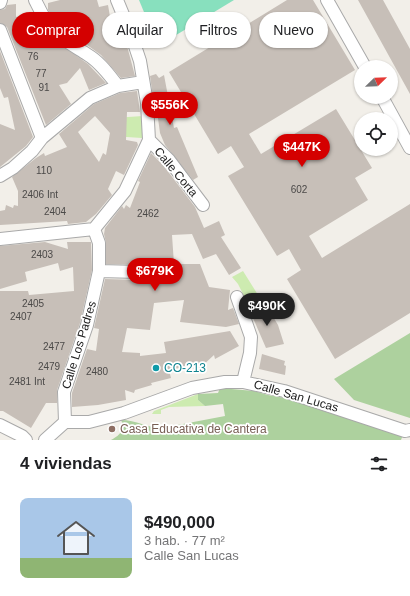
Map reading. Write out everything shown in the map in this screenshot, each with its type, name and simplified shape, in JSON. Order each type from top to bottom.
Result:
[{"type":"street","points":[[35,0],[44,18],[53,31],[77,49],[89,55],[105,70],[118,86]]},
{"type":"street","points":[[0,239],[94,229],[125,191],[149,140],[147,103],[138,54],[117,0]]},
{"type":"street","points":[[327,0],[361,60]]},
{"type":"street","points":[[0,30],[42,138]]},
{"type":"street","points":[[0,176],[13,168],[32,151],[42,138],[90,98],[118,86],[143,82]]},
{"type":"street","points":[[387,104],[407,134],[410,148]]},
{"type":"street","name":"Calle Corta","points":[[149,140],[169,160],[203,205]]},
{"type":"street","name":"Calle Los Padres","points":[[65,422],[64,392],[87,325],[99,271],[99,243],[94,229]]},
{"type":"street","points":[[99,271],[139,272]]},
{"type":"street","points":[[237,297],[251,337],[250,353],[244,382]]},
{"type":"street","name":"Calle San Lucas","points":[[65,422],[89,422],[124,413],[192,388],[225,382],[244,382],[260,384],[292,393],[406,434]]},
{"type":"street","points":[[44,440],[65,422]]},
{"type":"street","points":[[0,425],[22,436],[26,440]]},
{"type":"green space","points":[[139,0],[234,0],[214,12],[185,12],[185,30],[177,34],[177,12],[144,12]]},
{"type":"green space","points":[[143,116],[142,138],[111,136],[113,118]]},
{"type":"green space","points":[[243,271],[263,303],[250,308],[238,284],[232,277]]},
{"type":"green space","points":[[410,333],[410,418],[354,400],[334,379]]},
{"type":"green space","points":[[220,388],[254,391],[301,401],[404,432],[401,440],[111,440],[117,437],[122,430],[123,427],[121,420],[162,428],[225,416],[223,404],[205,406],[198,400],[198,394],[218,393]]},
{"type":"green space","points":[[198,394],[198,400],[205,406],[169,407],[161,410],[161,414],[152,414],[154,411]]},
{"type":"building","points":[[60,0],[97,0],[99,7],[108,5],[109,12],[102,12],[102,48],[128,48],[135,76],[121,78],[101,55],[91,48],[94,48],[94,12],[49,12],[48,3]]},
{"type":"building","points":[[287,0],[313,0],[320,12],[267,12]]},
{"type":"building","points":[[358,0],[383,0],[410,49],[410,94],[398,72],[398,60],[391,60]]},
{"type":"building","points":[[16,4],[16,12],[12,12],[12,40],[7,27],[0,23],[0,10],[5,9],[7,5]]},
{"type":"building","points":[[259,17],[259,48],[328,48],[328,25],[354,68],[354,71],[249,134],[261,154],[336,109],[354,138],[354,156],[365,156],[372,168],[355,178],[368,200],[309,236],[322,258],[410,204],[410,313],[335,359],[287,279],[301,270],[289,249],[277,256],[228,176],[244,167],[231,146],[218,154],[169,72],[208,48],[251,48],[251,22]]},
{"type":"building","points":[[15,48],[65,48],[88,64],[106,83],[89,90],[80,68],[67,83],[59,85],[71,104],[46,125]]},
{"type":"building","points":[[0,51],[33,137],[26,146],[0,167],[0,124],[15,130],[8,97],[4,98],[0,88]]},
{"type":"building","points":[[156,74],[159,78],[164,75],[174,128],[177,127],[198,177],[193,180],[165,145],[160,133],[150,76]]},
{"type":"building","points":[[137,91],[140,112],[127,112],[126,140],[137,142],[138,145],[124,175],[116,171],[108,189],[112,195],[96,214],[86,222],[68,224],[67,221],[0,225],[0,211],[5,210],[6,205],[13,208],[14,205],[18,206],[18,191],[12,177],[44,153],[45,156],[67,147],[59,134],[94,104],[120,93]],"holes":[[[95,116],[110,133],[106,155],[103,153],[99,162],[78,132]]]},
{"type":"building","points":[[151,153],[163,165],[195,207],[204,228],[219,221],[225,235],[221,237],[241,268],[229,275],[216,254],[203,259],[192,234],[172,235],[174,264],[200,264],[209,287],[230,290],[228,310],[233,308],[239,324],[226,327],[180,322],[184,300],[154,303],[150,330],[127,328],[122,352],[140,353],[140,356],[166,353],[164,342],[230,331],[239,346],[215,359],[214,355],[201,367],[199,364],[169,370],[171,378],[151,383],[152,385],[135,390],[134,393],[125,390],[126,400],[98,405],[72,407],[72,393],[87,349],[96,351],[99,329],[94,328],[105,279],[139,280],[146,276],[146,269],[143,265],[106,264],[106,243],[104,234],[105,228],[122,206],[124,209],[126,205],[130,208],[140,182],[138,181]]},
{"type":"building","points":[[45,242],[68,249],[67,242],[91,242],[92,270],[80,323],[57,390],[57,403],[46,403],[31,428],[3,411],[0,411],[0,291],[28,291],[29,295],[74,291],[73,267],[60,271],[58,263],[25,272],[27,281],[0,289],[0,246]]},
{"type":"building","points":[[263,305],[270,317],[272,315],[278,325],[284,344],[266,348],[250,311]]},
{"type":"building","points":[[262,354],[285,361],[285,375],[259,369]]},
{"type":"place","name":"CO-213","points":[[156,368]]},
{"type":"place","name":"Casa Educativa de Cantera","points":[[112,429]]}]
